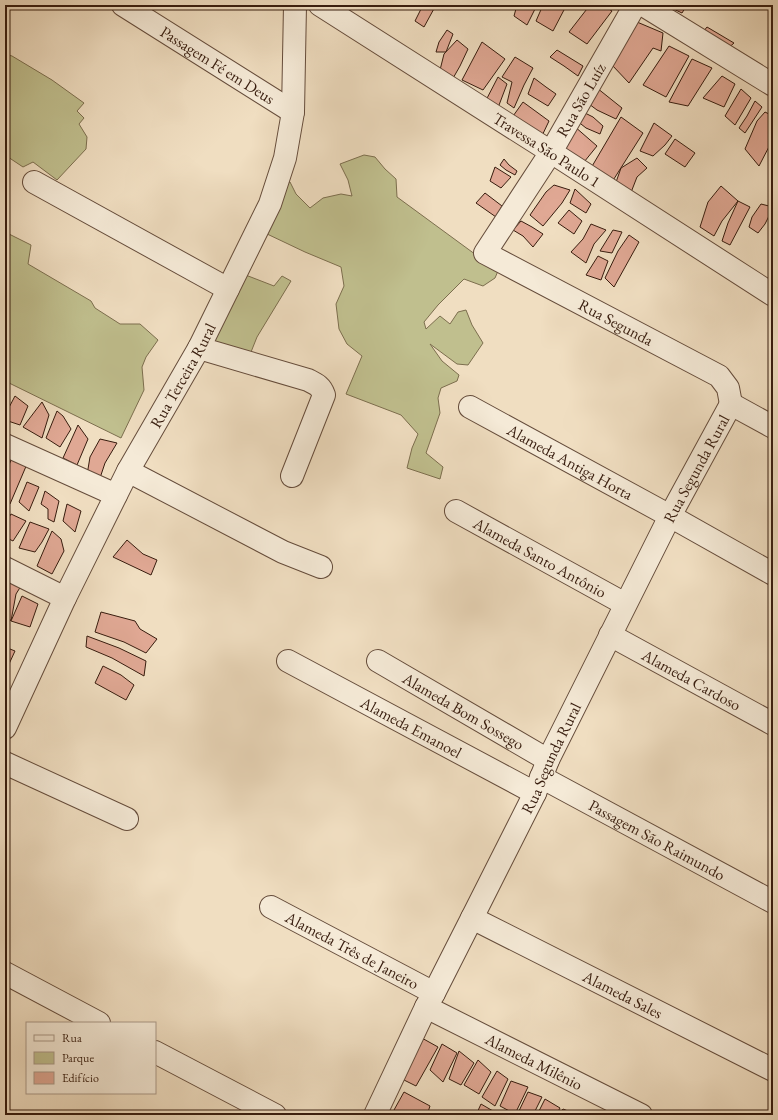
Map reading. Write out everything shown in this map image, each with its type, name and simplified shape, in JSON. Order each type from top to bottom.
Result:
[{"type":"street","name":"Passagem Fé em Deus","points":[[123,5],[293,112]]},
{"type":"street","name":"Rua Terceira Rural","points":[[5,728],[65,598],[128,471],[199,348],[270,204],[285,158],[293,112],[295,5]]},
{"type":"street","name":"Travessa São Paulo 1","points":[[320,5],[773,295]]},
{"type":"street","name":"Rua São Luíz","points":[[484,253],[551,152],[635,5]]},
{"type":"street","points":[[643,5],[773,85]]},
{"type":"street","points":[[34,182],[228,289]]},
{"type":"street","name":"Rua Segunda","points":[[484,253],[719,376],[728,388],[731,404]]},
{"type":"street","points":[[199,348],[308,380],[318,385],[322,389],[324,395],[292,476]]},
{"type":"street","points":[[731,404],[773,427]]},
{"type":"street","name":"Rua Segunda Rural","points":[[375,1115],[625,604],[670,516],[731,404]]},
{"type":"street","name":"Alameda Antiga Horta","points":[[470,407],[773,574]]},
{"type":"street","points":[[5,445],[116,496]]},
{"type":"street","points":[[128,471],[282,552],[321,567]]},
{"type":"street","name":"Alameda Santo Antônio","points":[[456,511],[625,604]]},
{"type":"street","points":[[5,568],[65,598]]},
{"type":"street","name":"Alameda Cardoso","points":[[610,635],[773,724]]},
{"type":"street","name":"Alameda Emanoel","points":[[288,661],[541,777]]},
{"type":"street","name":"Alameda Bom Sossego","points":[[378,661],[541,777]]},
{"type":"street","points":[[5,763],[127,819]]},
{"type":"street","name":"Passagem São Raimundo","points":[[541,777],[773,902]]},
{"type":"street","name":"Alameda Três de Janeiro","points":[[271,907],[430,1000]]},
{"type":"street","name":"Alameda Sales","points":[[472,918],[773,1070]]},
{"type":"street","points":[[5,974],[97,1022]]},
{"type":"street","name":"Alameda Milênio","points":[[430,1000],[641,1115]]},
{"type":"street","points":[[156,1053],[275,1115]]},
{"type":"green space","points":[[5,54],[12,56],[52,80],[84,103],[77,111],[84,118],[79,124],[87,137],[86,149],[57,180],[33,162],[23,167],[5,155]]},
{"type":"green space","points":[[364,155],[375,157],[396,179],[397,197],[498,271],[495,278],[483,286],[464,279],[438,305],[424,322],[426,329],[440,316],[450,324],[458,312],[466,310],[472,325],[483,343],[468,365],[457,364],[430,344],[442,361],[459,375],[457,381],[441,388],[438,398],[440,413],[426,453],[443,467],[440,479],[407,468],[412,448],[418,434],[401,415],[346,394],[362,356],[347,344],[339,329],[336,304],[344,286],[341,267],[265,233],[284,184],[290,182],[296,194],[310,208],[323,198],[341,194],[352,196],[348,180],[340,164]]},
{"type":"green space","points":[[5,232],[31,245],[28,264],[91,301],[95,308],[120,324],[140,324],[158,340],[146,357],[142,367],[144,390],[121,438],[5,381]]},
{"type":"green space","points":[[243,274],[274,286],[282,276],[291,281],[257,337],[249,357],[205,345]]},
{"type":"building","points":[[423,5],[436,5],[424,27],[415,21]]},
{"type":"building","points":[[517,5],[537,5],[527,25],[514,16]]},
{"type":"building","points":[[543,5],[577,5],[575,9],[565,8],[553,31],[536,21]]},
{"type":"building","points":[[590,5],[602,5],[612,11],[587,44],[569,32]]},
{"type":"building","points":[[665,5],[687,5],[682,13]]},
{"type":"building","points":[[637,22],[663,33],[661,51],[653,48],[629,83],[612,65]]},
{"type":"building","points":[[707,27],[734,43],[726,50],[703,32]]},
{"type":"building","points":[[447,30],[453,34],[446,52],[436,52],[439,42]]},
{"type":"building","points":[[457,40],[468,49],[452,80],[440,70],[444,54]]},
{"type":"building","points":[[482,42],[505,59],[483,90],[462,80]]},
{"type":"building","points":[[669,46],[689,56],[666,97],[643,85]]},
{"type":"building","points":[[557,50],[583,66],[578,76],[550,57]]},
{"type":"building","points":[[515,57],[533,68],[514,108],[507,103],[512,82],[502,77]]},
{"type":"building","points":[[692,59],[712,68],[688,106],[669,102]]},
{"type":"building","points":[[722,76],[735,84],[724,107],[703,98]]},
{"type":"building","points":[[498,77],[507,84],[496,113],[483,106]]},
{"type":"building","points":[[534,78],[556,94],[548,106],[528,94]]},
{"type":"building","points":[[597,88],[622,108],[616,119],[597,110],[589,104]]},
{"type":"building","points":[[741,89],[751,98],[735,125],[725,116]]},
{"type":"building","points":[[755,101],[762,107],[745,133],[739,128]]},
{"type":"building","points":[[523,102],[549,121],[540,140],[511,119]]},
{"type":"building","points":[[583,112],[593,117],[603,126],[600,134],[586,128],[576,120]]},
{"type":"building","points":[[765,112],[773,116],[773,139],[759,166],[745,149],[757,121]]},
{"type":"building","points":[[621,117],[643,133],[612,182],[591,168]]},
{"type":"building","points":[[654,123],[672,136],[653,156],[640,151]]},
{"type":"building","points":[[574,126],[597,146],[580,167],[561,151]]},
{"type":"building","points":[[675,139],[695,153],[685,167],[665,154]]},
{"type":"building","points":[[637,158],[647,168],[637,177],[630,195],[615,185],[621,168]]},
{"type":"building","points":[[504,159],[517,171],[515,175],[500,165]]},
{"type":"building","points":[[495,167],[511,177],[501,188],[490,181]]},
{"type":"building","points":[[554,185],[570,190],[562,203],[543,226],[530,215],[546,192]]},
{"type":"building","points":[[721,186],[738,201],[722,221],[714,236],[700,227],[708,202]]},
{"type":"building","points":[[575,189],[591,204],[586,213],[570,203]]},
{"type":"building","points":[[485,193],[502,206],[496,217],[476,203]]},
{"type":"building","points":[[738,201],[750,207],[730,245],[722,241]]},
{"type":"building","points":[[761,204],[773,208],[765,224],[758,233],[749,227],[752,217]]},
{"type":"building","points":[[569,210],[582,221],[574,234],[558,223]]},
{"type":"building","points":[[521,221],[543,234],[533,247],[523,236],[513,230]]},
{"type":"building","points":[[591,224],[606,230],[594,244],[586,263],[571,252],[583,239]]},
{"type":"building","points":[[613,230],[622,232],[612,253],[600,251]]},
{"type":"building","points":[[629,235],[639,242],[614,287],[605,278],[618,251]]},
{"type":"building","points":[[598,256],[608,261],[601,280],[586,275]]},
{"type":"building","points":[[15,396],[28,406],[20,425],[5,420],[5,415]]},
{"type":"building","points":[[42,402],[49,415],[42,438],[23,427]]},
{"type":"building","points":[[57,411],[63,416],[71,429],[60,447],[46,438]]},
{"type":"building","points":[[78,425],[88,439],[77,465],[63,458]]},
{"type":"building","points":[[100,439],[117,443],[105,463],[99,481],[87,475],[90,457]]},
{"type":"building","points":[[11,460],[27,464],[10,504],[5,503],[5,475]]},
{"type":"building","points":[[27,482],[39,487],[29,511],[19,502]]},
{"type":"building","points":[[45,491],[59,501],[54,522],[48,519],[48,509],[41,504]]},
{"type":"building","points":[[67,504],[81,511],[75,532],[63,521]]},
{"type":"building","points":[[11,514],[26,521],[13,541],[5,537],[5,524]]},
{"type":"building","points":[[30,522],[49,529],[35,552],[19,548]]},
{"type":"building","points":[[52,531],[61,539],[64,551],[52,574],[37,566]]},
{"type":"building","points":[[127,540],[143,554],[157,560],[151,575],[113,557]]},
{"type":"building","points":[[8,577],[21,586],[16,594],[11,621],[5,612],[5,582]]},
{"type":"building","points":[[22,596],[38,604],[30,627],[11,621]]},
{"type":"building","points":[[101,612],[135,621],[140,629],[157,639],[146,653],[124,642],[95,632]]},
{"type":"building","points":[[87,636],[119,648],[146,661],[144,676],[112,658],[86,647]]},
{"type":"building","points":[[5,647],[15,651],[9,664],[5,662]]},
{"type":"building","points":[[103,666],[121,675],[134,685],[126,700],[95,683]]},
{"type":"building","points":[[420,1037],[438,1047],[416,1086],[400,1078]]},
{"type":"building","points":[[442,1044],[457,1053],[443,1082],[430,1070]]},
{"type":"building","points":[[459,1051],[474,1063],[461,1085],[449,1079]]},
{"type":"building","points":[[478,1060],[491,1072],[479,1094],[464,1085]]},
{"type":"building","points":[[497,1071],[508,1079],[495,1106],[482,1097]]},
{"type":"building","points":[[511,1081],[528,1087],[515,1114],[500,1106]]},
{"type":"building","points":[[404,1092],[430,1106],[427,1115],[405,1115],[394,1110]]},
{"type":"building","points":[[528,1092],[542,1097],[533,1115],[523,1115],[518,1113]]},
{"type":"building","points":[[545,1099],[560,1108],[556,1115],[537,1115]]},
{"type":"building","points":[[481,1104],[493,1111],[492,1115],[476,1115]]},
{"type":"building","points":[[563,1109],[578,1115],[558,1115]]}]
